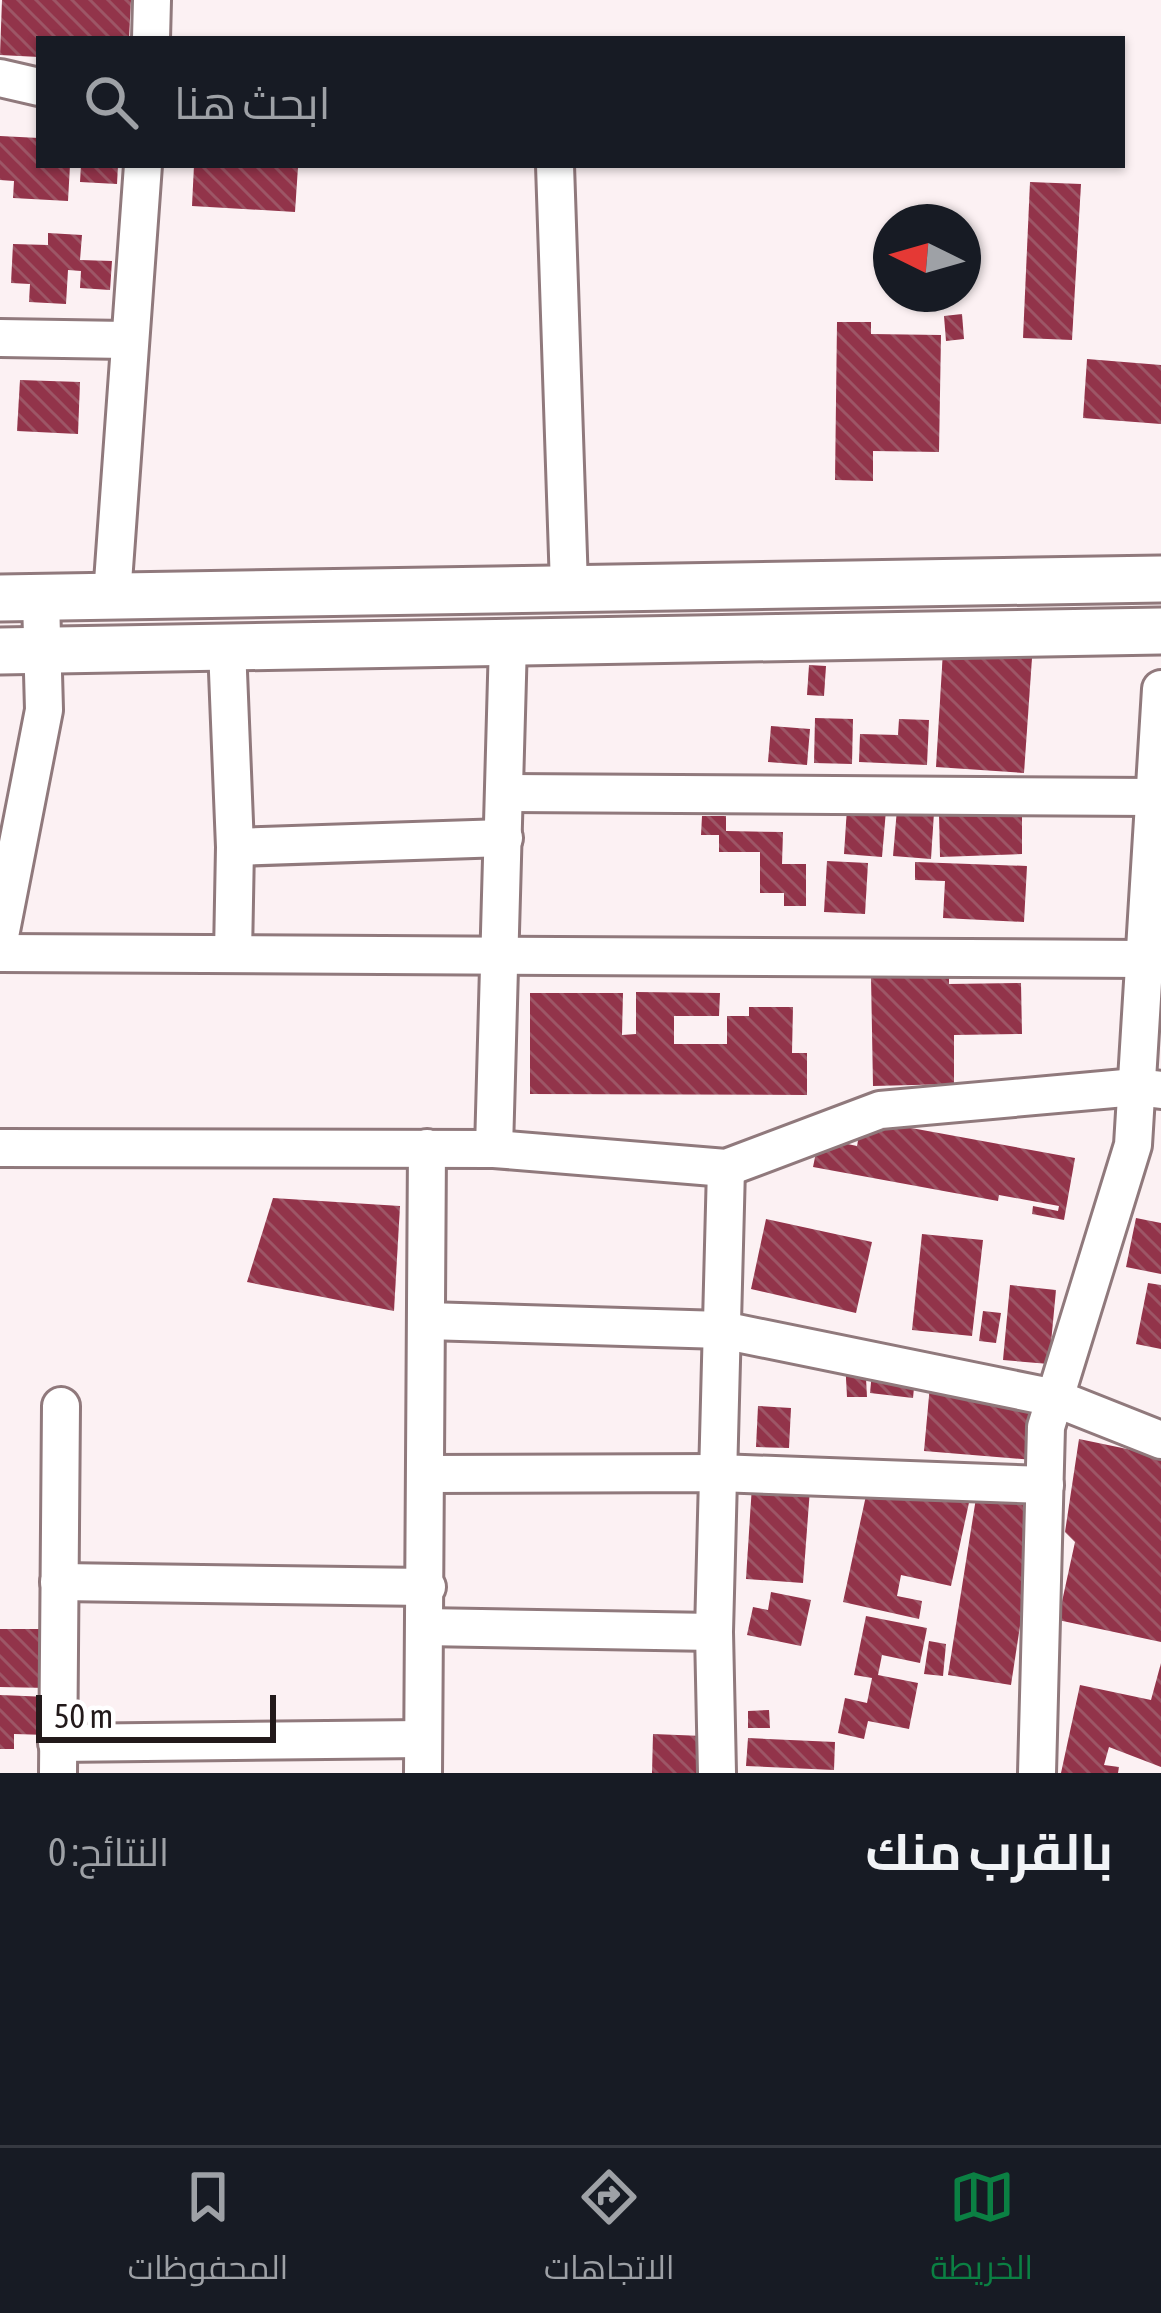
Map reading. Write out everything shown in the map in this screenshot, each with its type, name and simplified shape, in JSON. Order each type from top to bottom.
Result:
[{"type":"main road","points":[[20,598],[1161,580]]},
{"type":"main road","points":[[21,651],[1161,631]]},
{"type":"street","points":[[151,36],[152,0]]},
{"type":"street","points":[[0,78],[36,85]]},
{"type":"street","points":[[112,596],[143,168]]},
{"type":"street","points":[[554,168],[569,586]]},
{"type":"street","points":[[0,338],[127,340]]},
{"type":"street","points":[[0,936],[44,710],[21,651],[20,598]]},
{"type":"street","points":[[494,1149],[508,642]]},
{"type":"street","points":[[227,647],[236,847],[232,954]]},
{"type":"street","points":[[1037,1773],[1046,1427],[1149,1089],[1154,797],[1161,689]]},
{"type":"street","points":[[505,793],[1154,797]]},
{"type":"street","points":[[236,847],[504,838]]},
{"type":"street","points":[[0,953],[502,956],[1150,940]]},
{"type":"street","points":[[0,1148],[494,1149],[726,1168],[880,1110],[1149,1089]]},
{"type":"street","points":[[61,1406],[58,1758],[423,1756],[427,1148]]},
{"type":"street","points":[[717,1773],[714,1631],[726,1168]]},
{"type":"street","points":[[427,1321],[722,1330],[1055,1398],[1161,1440]]},
{"type":"street","points":[[427,1474],[718,1473],[1045,1485]]},
{"type":"street","points":[[59,1582],[427,1587]]},
{"type":"street","points":[[424,1627],[714,1631]]},
{"type":"building","points":[[2,0],[131,0],[129,36],[36,36],[36,57],[0,55]]},
{"type":"building","points":[[0,136],[36,138],[36,168],[70,168],[68,201],[13,198],[14,181],[0,180]]},
{"type":"building","points":[[81,168],[118,168],[117,184],[80,182]]},
{"type":"building","points":[[194,168],[298,168],[295,212],[192,206]]},
{"type":"building","points":[[1030,182],[1081,184],[1072,340],[1023,338]]},
{"type":"building","points":[[48,233],[82,235],[80,260],[112,261],[110,290],[80,288],[81,271],[68,270],[66,304],[29,302],[30,284],[11,283],[13,244],[48,245]]},
{"type":"building","points":[[962,314],[964,339],[946,341],[944,316]]},
{"type":"building","points":[[837,322],[871,322],[871,334],[941,335],[939,452],[873,451],[873,481],[835,480]]},
{"type":"building","points":[[1087,359],[1161,365],[1161,424],[1083,418]]},
{"type":"building","points":[[20,380],[80,382],[78,434],[17,431]]},
{"type":"building","points":[[943,651],[1032,658],[1024,773],[936,767]]},
{"type":"building","points":[[809,665],[826,666],[824,696],[807,695]]},
{"type":"building","points":[[815,718],[853,719],[852,764],[814,763]]},
{"type":"building","points":[[899,719],[929,720],[927,765],[859,762],[860,734],[898,735]]},
{"type":"building","points":[[771,726],[810,729],[807,765],[768,762]]},
{"type":"building","points":[[847,808],[886,810],[882,857],[844,854]]},
{"type":"building","points":[[897,809],[934,812],[931,859],[893,856]]},
{"type":"building","points":[[1022,813],[1022,854],[940,857],[939,814]]},
{"type":"building","points":[[702,816],[726,816],[726,831],[783,832],[782,864],[806,864],[806,906],[784,906],[784,893],[760,893],[760,852],[719,852],[719,835],[701,835]]},
{"type":"building","points":[[827,861],[868,863],[865,914],[824,912]]},
{"type":"building","points":[[915,862],[1027,866],[1024,922],[943,918],[945,881],[915,880]]},
{"type":"building","points":[[949,975],[949,984],[1021,983],[1022,1034],[954,1035],[954,1084],[873,1086],[871,976]]},
{"type":"building","points":[[636,992],[720,993],[719,1016],[674,1016],[674,1044],[727,1044],[727,1016],[749,1016],[749,1007],[793,1007],[792,1053],[807,1053],[807,1095],[530,1094],[530,993],[623,993],[622,1035],[636,1034]]},
{"type":"building","points":[[862,1119],[1075,1158],[1064,1220],[1032,1214],[1033,1206],[1058,1211],[1059,1206],[999,1195],[998,1201],[813,1167],[819,1138],[857,1146]]},
{"type":"building","points":[[273,1198],[400,1206],[394,1311],[247,1282]]},
{"type":"building","points":[[1136,1218],[1161,1223],[1161,1274],[1126,1267]]},
{"type":"building","points":[[766,1219],[872,1242],[856,1313],[751,1289]]},
{"type":"building","points":[[922,1234],[983,1240],[972,1336],[912,1330]]},
{"type":"building","points":[[1148,1283],[1161,1285],[1161,1349],[1136,1344]]},
{"type":"building","points":[[1010,1285],[1056,1290],[1049,1364],[1003,1360]]},
{"type":"building","points":[[983,1311],[1001,1313],[996,1343],[979,1341]]},
{"type":"building","points":[[865,1359],[867,1397],[847,1397],[845,1360]]},
{"type":"building","points":[[873,1362],[916,1367],[913,1398],[870,1393]]},
{"type":"building","points":[[930,1385],[1038,1395],[1033,1460],[924,1451]]},
{"type":"building","points":[[758,1406],[791,1408],[789,1448],[756,1447]]},
{"type":"building","points":[[1079,1439],[1161,1456],[1161,1642],[1058,1620],[1075,1542],[1065,1532]]},
{"type":"building","points":[[870,1477],[970,1498],[951,1586],[901,1575],[897,1596],[922,1601],[919,1619],[843,1602]]},
{"type":"building","points":[[979,1479],[1041,1488],[1011,1685],[948,1675]]},
{"type":"building","points":[[752,1485],[810,1489],[803,1583],[746,1579]]},
{"type":"building","points":[[771,1592],[811,1600],[801,1646],[747,1635],[753,1607],[768,1610]]},
{"type":"building","points":[[866,1616],[927,1628],[920,1663],[882,1655],[878,1675],[918,1683],[909,1729],[868,1721],[864,1739],[838,1733],[845,1698],[867,1703],[872,1678],[854,1675]]},
{"type":"building","points":[[0,1629],[47,1629],[47,1688],[0,1687]]},
{"type":"building","points":[[929,1641],[946,1644],[943,1676],[924,1674]]},
{"type":"building","points":[[1161,1663],[1161,1767],[1109,1747],[1104,1765],[1119,1767],[1118,1773],[1061,1773],[1080,1685],[1151,1700]]},
{"type":"building","points":[[0,1695],[49,1697],[47,1735],[14,1734],[14,1749],[0,1749]]},
{"type":"building","points":[[769,1710],[770,1728],[748,1728],[748,1711]]},
{"type":"building","points":[[653,1734],[703,1736],[702,1773],[652,1773]]},
{"type":"building","points":[[748,1738],[835,1742],[834,1770],[746,1766]]}]
